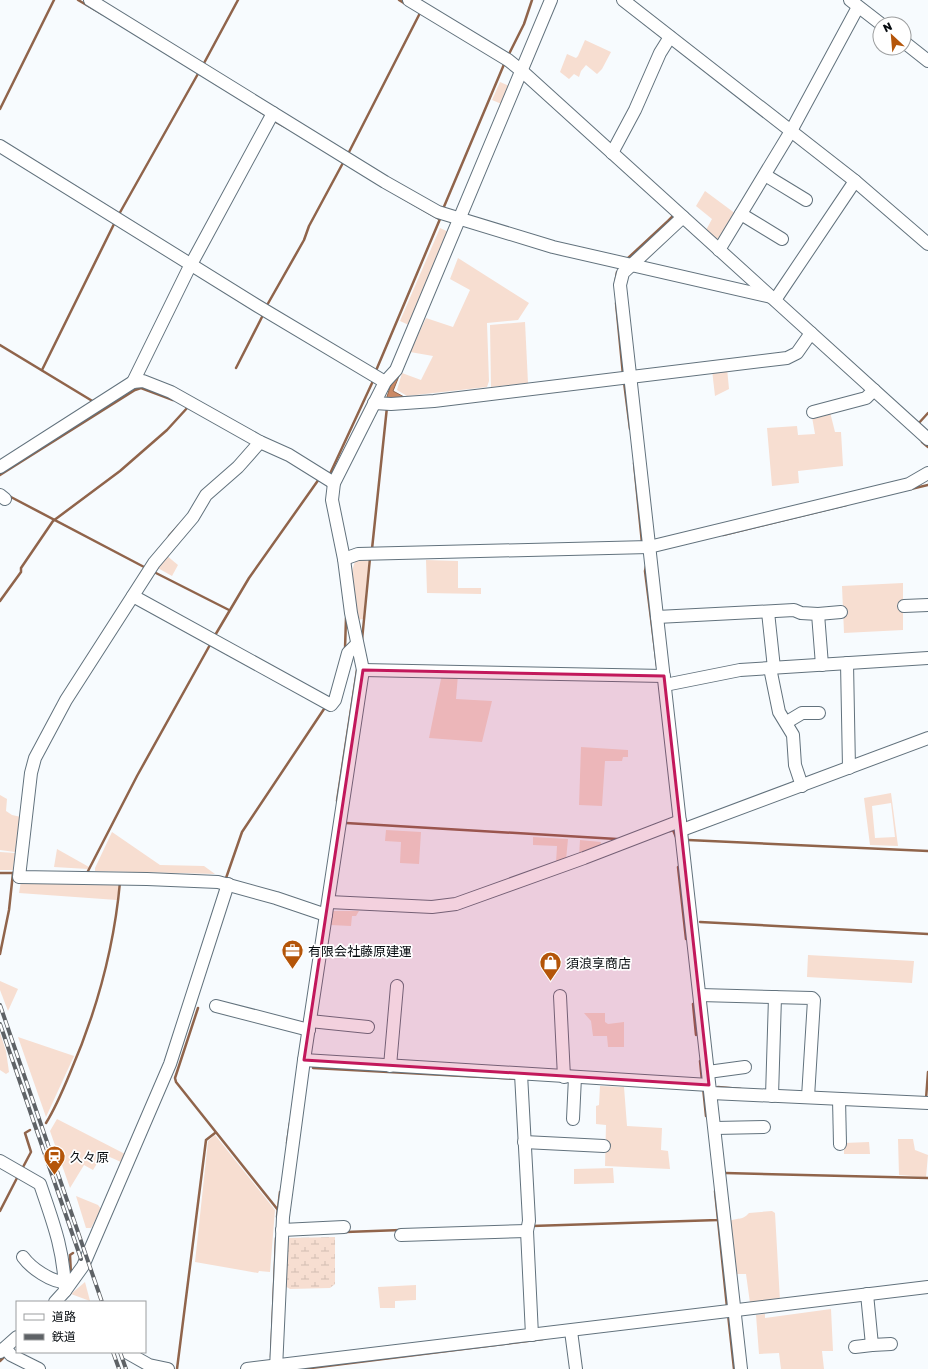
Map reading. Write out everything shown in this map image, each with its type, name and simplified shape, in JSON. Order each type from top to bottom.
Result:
[{"type":"street","points":[[90,0],[384,182],[438,212],[553,247],[773,298]]},
{"type":"street","points":[[409,0],[506,59],[524,73],[928,439]]},
{"type":"street","points":[[378,378],[396,370],[459,218],[524,73],[551,0]]},
{"type":"street","points":[[623,0],[928,244]]},
{"type":"street","points":[[719,250],[791,134],[855,7],[872,18]]},
{"type":"street","points":[[612,153],[635,110],[660,52],[670,37]]},
{"type":"street","points":[[912,48],[928,61]]},
{"type":"street","points":[[133,382],[189,267],[273,113]]},
{"type":"street","points":[[0,146],[189,267],[378,378],[384,404],[330,480],[332,500],[344,559],[356,644],[362,659],[363,670],[325,910],[282,1230],[273,1367]]},
{"type":"street","points":[[765,174],[806,200]]},
{"type":"street","points":[[773,298],[853,184]]},
{"type":"street","points":[[741,214],[782,239]]},
{"type":"street","points":[[683,217],[630,265],[623,273],[620,285],[625,378],[649,547],[657,617],[661,678],[681,825],[700,995],[708,1072],[707,1087],[715,1128],[730,1311],[741,1369]]},
{"type":"street","points":[[384,404],[625,378],[787,358],[797,353],[811,333]]},
{"type":"street","points":[[0,467],[133,382],[144,381],[171,392],[260,442],[289,455],[330,480]]},
{"type":"street","points":[[813,412],[866,398],[874,390]]},
{"type":"street","points":[[260,442],[238,467],[206,495],[193,517],[150,570],[132,596],[66,700],[35,758],[31,773],[19,877],[193,881],[228,884],[325,910],[432,907],[456,904],[928,738]]},
{"type":"street","points":[[344,559],[358,554],[649,547],[909,484],[928,473]]},
{"type":"street","points":[[132,596],[331,705],[335,700],[348,653],[356,644]]},
{"type":"street","points":[[904,606],[928,605]]},
{"type":"street","points":[[657,617],[794,610],[801,613],[818,614],[841,612]]},
{"type":"street","points":[[768,612],[776,703],[779,712],[787,722],[794,741],[794,758],[801,782]]},
{"type":"street","points":[[818,614],[822,662]]},
{"type":"street","points":[[363,670],[661,678],[822,662],[847,663],[928,658]]},
{"type":"street","points":[[847,663],[849,765]]},
{"type":"street","points":[[787,722],[802,713],[819,713]]},
{"type":"street","points":[[55,1301],[65,1286],[83,1266],[170,1064],[228,884]]},
{"type":"street","points":[[390,1066],[397,986]]},
{"type":"street","points":[[700,995],[812,998],[814,1000],[808,1097]]},
{"type":"street","points":[[560,996],[570,1077],[573,1119]]},
{"type":"street","points":[[772,1096],[775,997]]},
{"type":"street","points":[[216,1006],[309,1026],[368,1027]]},
{"type":"street","points":[[304,1060],[521,1078],[570,1077],[707,1087],[772,1096],[928,1103]]},
{"type":"street","points":[[708,1072],[745,1066]]},
{"type":"street","points":[[521,1078],[532,1335]]},
{"type":"street","points":[[839,1099],[840,1144]]},
{"type":"street","points":[[715,1128],[764,1127]]},
{"type":"street","points":[[524,1142],[604,1146]]},
{"type":"street","points":[[0,1161],[40,1184],[62,1249],[65,1286]]},
{"type":"street","points":[[282,1230],[344,1227]]},
{"type":"street","points":[[401,1234],[528,1227]]},
{"type":"street","points":[[23,1257],[27,1263],[65,1286]]},
{"type":"street","points":[[247,1369],[532,1335],[571,1334],[730,1311],[928,1286]]},
{"type":"street","points":[[867,1294],[872,1345]]},
{"type":"street","points":[[571,1334],[576,1369]]},
{"type":"street","points":[[16,1338],[6,1351],[40,1369]]},
{"type":"street","points":[[855,1347],[891,1344]]},
{"type":"street","points":[[128,1353],[149,1365],[168,1369]]},
{"type":"highlighted area","points":[[363,670],[664,676],[709,1085],[304,1060]]},
{"type":"green space","points":[[585,40],[611,52],[602,69],[597,74],[586,65],[581,71],[579,77],[574,74],[569,79],[560,72],[567,54],[576,58]]},
{"type":"green space","points":[[500,82],[512,87],[504,105],[492,100]]},
{"type":"green space","points":[[705,191],[736,214],[721,240],[715,242],[705,232],[712,219],[696,206]]},
{"type":"green space","points":[[440,228],[451,233],[411,326],[400,321]]},
{"type":"green space","points":[[458,258],[529,303],[518,320],[487,323],[489,381],[487,387],[407,396],[397,390],[402,373],[421,380],[433,356],[410,352],[426,318],[453,327],[470,290],[450,279]]},
{"type":"green space","points":[[525,322],[528,383],[491,387],[490,325]]},
{"type":"green space","points":[[727,368],[729,389],[715,396],[712,370]]},
{"type":"green space","points":[[830,412],[835,432],[841,432],[843,466],[798,471],[799,483],[772,486],[767,428],[797,426],[798,435],[815,434],[812,417]]},
{"type":"green space","points":[[166,555],[178,565],[172,576],[156,567]]},
{"type":"green space","points":[[369,557],[363,619],[357,620],[352,590],[353,566],[356,560]]},
{"type":"green space","points":[[426,560],[458,561],[458,588],[481,588],[481,594],[427,593]]},
{"type":"green space","points":[[903,583],[903,630],[844,633],[842,586]]},
{"type":"green space","points":[[442,674],[458,675],[456,699],[492,701],[482,742],[429,738]]},
{"type":"green space","points":[[581,747],[628,750],[628,757],[623,757],[622,761],[605,761],[602,806],[579,805]]},
{"type":"green space","points":[[891,793],[898,846],[870,845],[864,798]],"holes":[[[891,803],[895,837],[875,838],[872,806]]]},
{"type":"green space","points":[[0,795],[7,799],[6,811],[12,815],[21,817],[15,852],[0,850]]},
{"type":"green space","points":[[386,830],[421,832],[419,864],[400,863],[401,842],[385,841]]},
{"type":"green space","points":[[112,832],[160,865],[204,866],[215,874],[95,871]]},
{"type":"green space","points":[[533,837],[568,839],[566,860],[556,863],[557,846],[533,845]]},
{"type":"green space","points":[[580,840],[601,842],[600,849],[579,857]]},
{"type":"green space","points":[[57,849],[89,867],[88,869],[54,867]]},
{"type":"green space","points":[[0,852],[15,853],[13,870],[0,870]]},
{"type":"green space","points":[[21,881],[119,884],[117,900],[19,893]]},
{"type":"green space","points":[[333,911],[359,911],[356,916],[352,916],[351,926],[330,925],[331,914]]},
{"type":"green space","points":[[808,955],[914,961],[912,983],[807,977]]},
{"type":"green space","points":[[0,981],[18,989],[8,1011],[0,990]]},
{"type":"green space","points":[[584,1013],[605,1013],[605,1022],[608,1024],[624,1022],[624,1047],[608,1047],[607,1036],[593,1036],[591,1021]]},
{"type":"green space","points":[[0,1033],[6,1051],[9,1072],[6,1074],[0,1070]]},
{"type":"green space","points":[[18,1037],[74,1056],[46,1117]]},
{"type":"green space","points":[[600,1086],[624,1087],[627,1126],[662,1128],[661,1150],[668,1151],[670,1169],[605,1166],[606,1125],[596,1124],[596,1106],[599,1105]]},
{"type":"green space","points":[[57,1119],[125,1154],[121,1162],[103,1154],[93,1170],[84,1165],[70,1188],[50,1131]]},
{"type":"green space","points":[[215,1135],[275,1210],[270,1272],[259,1271],[258,1273],[195,1262],[208,1141]]},
{"type":"green space","points":[[898,1139],[913,1139],[915,1150],[928,1155],[926,1177],[899,1175]]},
{"type":"green space","points":[[869,1142],[870,1154],[844,1154],[844,1143]]},
{"type":"green space","points":[[613,1168],[614,1183],[574,1184],[574,1169]]},
{"type":"green space","points":[[76,1196],[98,1205],[101,1209],[91,1228],[86,1228]]},
{"type":"green space","points":[[772,1211],[775,1213],[780,1301],[750,1303],[746,1274],[735,1274],[730,1221],[742,1218],[749,1213]]},
{"type":"green space","points":[[335,1237],[335,1284],[330,1288],[290,1289],[285,1286],[287,1238]]},
{"type":"green space","points":[[85,1282],[90,1301],[71,1294]]},
{"type":"green space","points":[[416,1285],[416,1300],[395,1301],[395,1308],[380,1308],[378,1287]]},
{"type":"green space","points":[[831,1309],[833,1351],[822,1351],[824,1369],[781,1369],[779,1353],[759,1354],[756,1315],[765,1314],[765,1318]]},
{"type":"shaded area","points":[[399,370],[401,371],[393,391],[406,398],[386,400],[390,387]]},
{"type":"waterway","points":[[0,109],[54,0]]},
{"type":"waterway","points":[[78,0],[102,14]]},
{"type":"waterway","points":[[203,65],[238,0]]},
{"type":"waterway","points":[[399,0],[407,5]]},
{"type":"waterway","points":[[508,56],[524,24],[532,0]]},
{"type":"waterway","points":[[348,154],[420,13]]},
{"type":"waterway","points":[[443,209],[505,62]]},
{"type":"waterway","points":[[118,216],[199,72]]},
{"type":"waterway","points":[[256,109],[267,116]]},
{"type":"waterway","points":[[274,121],[287,128]]},
{"type":"waterway","points":[[266,307],[304,240],[309,226],[344,161]]},
{"type":"waterway","points":[[399,196],[439,219]]},
{"type":"waterway","points":[[627,259],[668,221],[673,216],[672,214]]},
{"type":"waterway","points":[[375,373],[440,219]]},
{"type":"waterway","points":[[42,370],[115,222]]},
{"type":"waterway","points":[[615,284],[617,272]]},
{"type":"waterway","points":[[616,303],[623,375]]},
{"type":"waterway","points":[[236,368],[264,313]]},
{"type":"waterway","points":[[0,345],[94,402]]},
{"type":"waterway","points":[[329,476],[373,381],[372,380]]},
{"type":"waterway","points":[[624,382],[630,429]]},
{"type":"waterway","points":[[0,475],[135,390],[141,388],[173,400]]},
{"type":"waterway","points":[[0,601],[21,572],[21,568],[53,521],[120,471],[167,430],[188,407]]},
{"type":"waterway","points":[[372,549],[387,407]]},
{"type":"waterway","points":[[918,424],[928,413]]},
{"type":"waterway","points":[[922,442],[928,447]]},
{"type":"waterway","points":[[634,463],[642,543]]},
{"type":"waterway","points":[[214,637],[249,578],[319,479]]},
{"type":"waterway","points":[[911,489],[928,485]]},
{"type":"waterway","points":[[9,496],[146,568]]},
{"type":"waterway","points":[[723,535],[846,505]]},
{"type":"waterway","points":[[169,536],[179,525]]},
{"type":"waterway","points":[[362,640],[370,558]]},
{"type":"waterway","points":[[646,566],[645,571],[657,666]]},
{"type":"waterway","points":[[152,571],[229,610]]},
{"type":"waterway","points":[[345,649],[346,618]]},
{"type":"waterway","points":[[87,873],[137,776],[211,643]]},
{"type":"waterway","points":[[337,801],[357,670]]},
{"type":"waterway","points":[[225,881],[242,832],[326,706]]},
{"type":"waterway","points":[[346,823],[617,839],[617,841]]},
{"type":"waterway","points":[[670,831],[673,830],[676,837]]},
{"type":"waterway","points":[[688,840],[928,851]]},
{"type":"waterway","points":[[678,867],[686,939]]},
{"type":"waterway","points":[[0,873],[15,873]]},
{"type":"waterway","points":[[0,954],[9,910],[13,873]]},
{"type":"waterway","points":[[46,1123],[56,1105],[67,1079],[96,1004],[113,931],[120,882]]},
{"type":"waterway","points":[[700,922],[928,934]]},
{"type":"waterway","points":[[693,1004],[696,1035]]},
{"type":"waterway","points":[[198,1008],[175,1078],[176,1082],[278,1210]]},
{"type":"waterway","points":[[700,1061],[702,1081]]},
{"type":"waterway","points":[[313,1068],[519,1079]]},
{"type":"waterway","points":[[926,1099],[928,1072]]},
{"type":"waterway","points":[[703,1087],[706,1116]]},
{"type":"waterway","points":[[718,1087],[741,1089]]},
{"type":"waterway","points":[[287,1143],[290,1123]]},
{"type":"waterway","points":[[22,1169],[31,1152],[25,1133],[30,1130]]},
{"type":"waterway","points":[[177,1369],[206,1140],[215,1133]]},
{"type":"waterway","points":[[725,1173],[928,1178]]},
{"type":"waterway","points":[[0,1211],[18,1176]]},
{"type":"waterway","points":[[532,1226],[718,1220],[715,1191]]},
{"type":"waterway","points":[[277,1217],[280,1192]]},
{"type":"waterway","points":[[718,1220],[727,1307]]},
{"type":"waterway","points":[[346,1232],[401,1230]]},
{"type":"waterway","points":[[271,1357],[276,1238]]},
{"type":"waterway","points":[[71,1274],[70,1255],[73,1253]]},
{"type":"waterway","points":[[728,1314],[734,1369]]},
{"type":"waterway","points":[[303,1369],[543,1339]]},
{"type":"waterway","points":[[0,1361],[7,1354]]},
{"type":"railway","points":[[0,1005],[102,1301]]},
{"type":"railway","points":[[0,1024],[81,1259]]},
{"type":"railway","points":[[113,1353],[119,1369]]},
{"type":"railway","points":[[120,1353],[126,1369]]},
{"type":"place","name":"有限会社藤原建運","points":[[293,970]]},
{"type":"place","name":"須浪享商店","points":[[550,982]]},
{"type":"place","name":"久々原","points":[[55,1176]]}]
